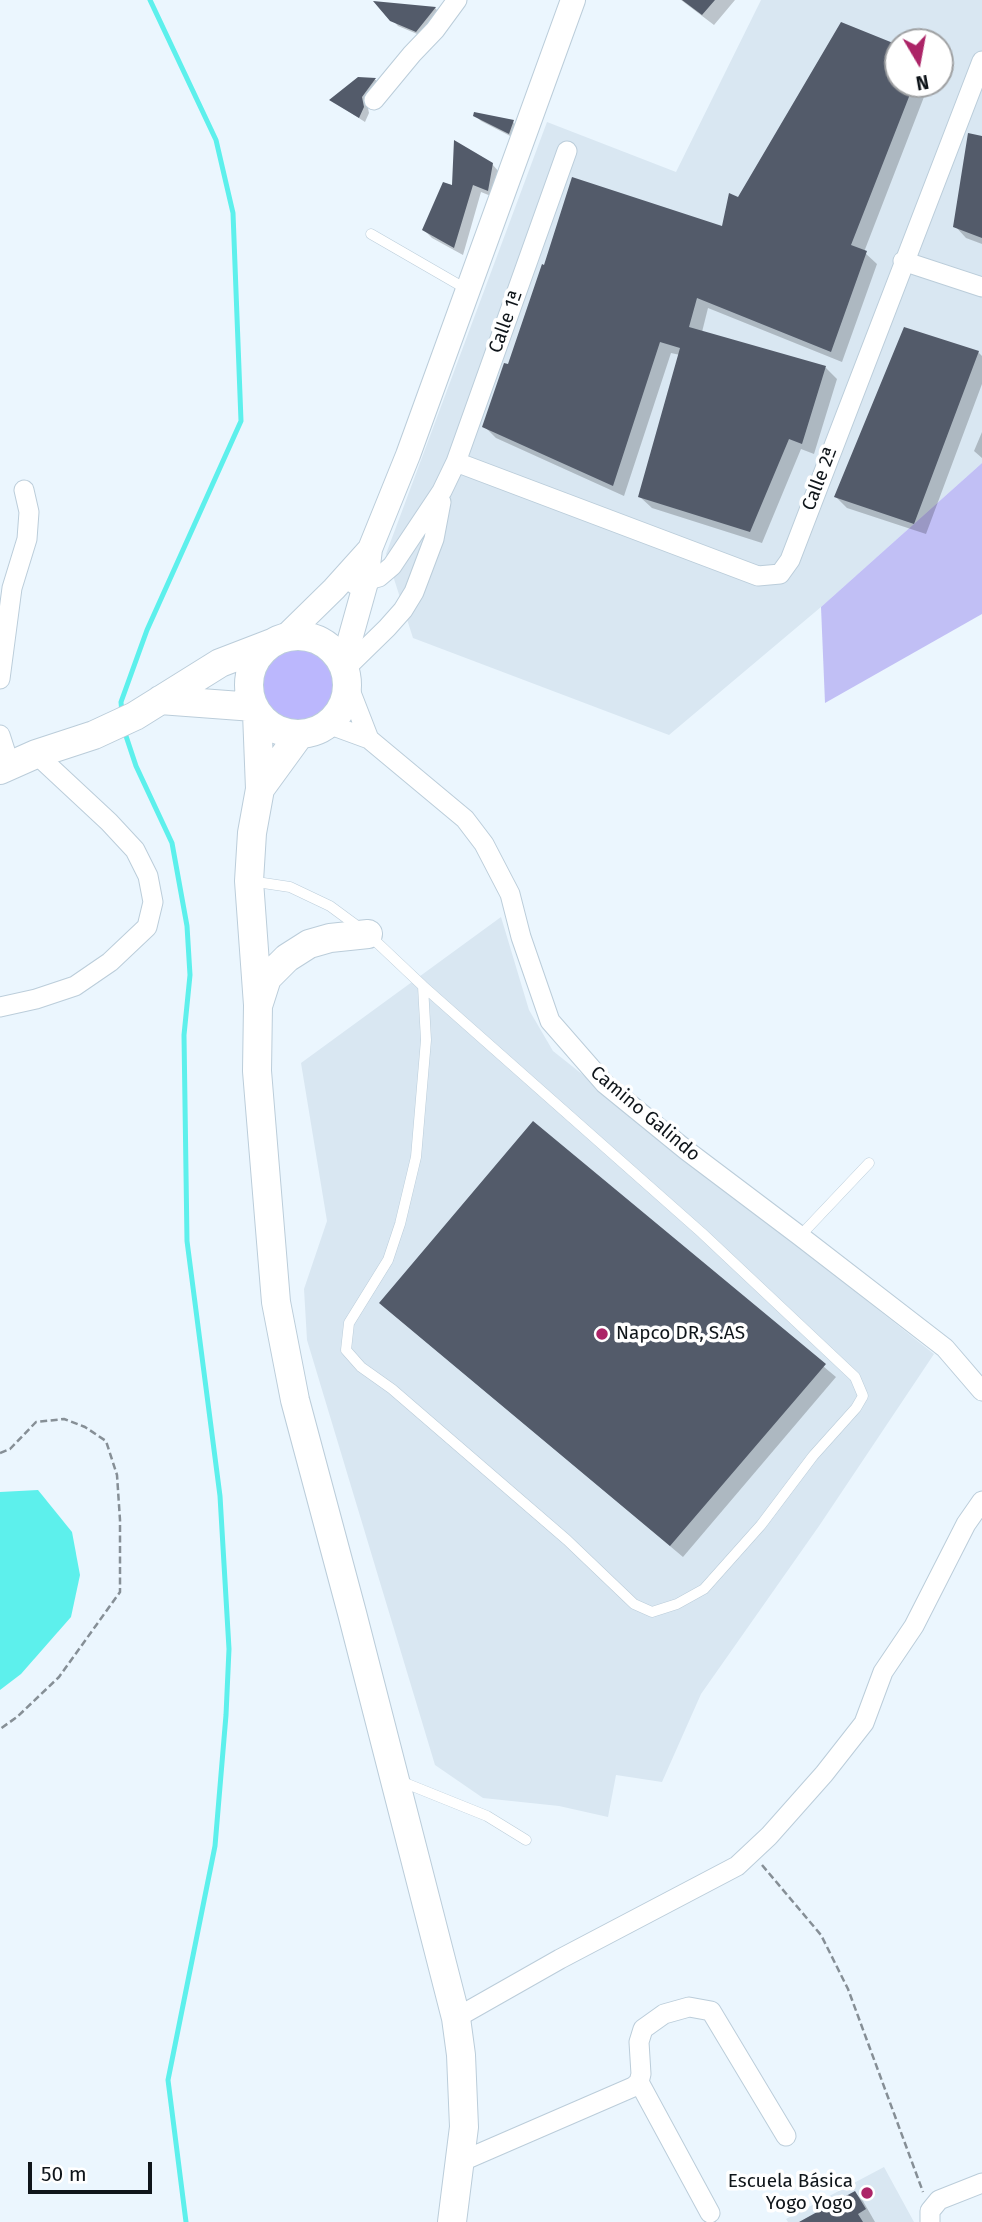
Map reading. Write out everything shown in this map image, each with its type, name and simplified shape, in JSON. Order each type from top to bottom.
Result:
[{"type":"main road","points":[[5,768],[135,716],[160,700],[220,663],[278,640],[297,636],[311,637],[323,642],[334,651],[345,672],[341,709],[328,724],[310,733],[284,732],[269,725],[256,710],[160,700]]},
{"type":"main road","points":[[278,640],[259,655],[251,671],[249,689],[256,710],[260,789],[251,833],[249,881],[258,1005],[257,1071],[276,1302],[295,1400],[456,2018],[461,2055],[464,2127],[452,2222]]},
{"type":"main road","points":[[260,789],[300,734]]},
{"type":"main road","points":[[258,1005],[267,978],[287,958],[309,944],[330,938],[368,934]]},
{"type":"street","points":[[374,100],[411,54],[435,30],[457,0]]},
{"type":"street","points":[[345,672],[366,582],[370,549],[408,456],[573,0]]},
{"type":"street","name":"Calle 2ª","points":[[456,462],[758,576],[780,574],[790,560],[982,61]]},
{"type":"street","name":"Calle 1ª","points":[[334,589],[379,577],[392,566],[442,492],[456,462],[567,151]]},
{"type":"street","points":[[903,261],[982,287]]},
{"type":"street","points":[[0,678],[12,588],[27,539],[29,512],[24,490]]},
{"type":"street","name":"Calle 1ª","points":[[345,672],[403,610],[414,592],[434,539],[442,492]]},
{"type":"street","points":[[278,640],[334,589],[370,549]]},
{"type":"street","name":"Camino Galindo","points":[[345,672],[369,739]]},
{"type":"street","name":"Camino Galindo","points":[[328,724],[369,739],[465,819],[484,844],[510,894],[521,937],[550,1021],[605,1084],[686,1150],[945,1348],[982,1391]]},
{"type":"street","points":[[0,735],[5,768]]},
{"type":"street","points":[[0,1007],[75,986],[110,962],[147,928],[153,902],[148,876],[135,850],[36,754]]},
{"type":"street","points":[[456,2018],[560,1959],[737,1866],[752,1853],[824,1774],[864,1723],[883,1672],[914,1626],[966,1524],[982,1501]]},
{"type":"street","points":[[460,2162],[633,2087],[639,2082],[641,2074],[639,2042],[643,2029],[664,2014],[689,2007],[711,2011],[786,2136]]},
{"type":"street","points":[[639,2082],[710,2213]]},
{"type":"street","points":[[930,2217],[939,2200],[982,2183]]},
{"type":"lane","points":[[372,234],[468,290]]},
{"type":"lane","points":[[249,881],[290,887],[330,906],[368,934],[702,1233],[855,1377],[863,1396],[856,1408],[813,1456],[761,1525],[704,1589],[677,1604],[652,1612],[634,1604],[567,1540],[392,1389],[361,1367],[346,1350],[349,1323],[388,1260],[400,1224],[416,1157],[426,1040],[423,986]]},
{"type":"lane","points":[[800,1236],[869,1163]]},
{"type":"lane","points":[[395,1778],[487,1816],[526,1840]]},
{"type":"path","points":[[0,1453],[10,1449],[36,1422],[64,1419],[85,1427],[106,1441],[117,1475],[120,1520],[120,1592],[59,1677],[17,1717],[0,1729]]},
{"type":"path","points":[[752,1853],[821,1935],[848,1989],[930,2217]]},
{"type":"shaded area","points":[[761,0],[982,0],[982,463],[821,607],[669,735],[413,638],[386,554],[547,122],[676,172]]},
{"type":"shaded area","points":[[982,463],[982,614],[825,703],[821,607]]},
{"type":"shaded area","points":[[299,642],[323,649],[335,661],[342,685],[335,709],[323,721],[299,728],[275,721],[263,709],[256,685],[263,661],[275,649]]},
{"type":"shaded area","points":[[501,917],[529,1010],[553,1051],[934,1354],[819,1526],[701,1694],[662,1782],[616,1775],[608,1817],[559,1806],[483,1798],[435,1765],[307,1340],[304,1289],[327,1221],[301,1063]]},
{"type":"shaded area","points":[[38,1490],[72,1532],[80,1575],[71,1617],[21,1674],[0,1690],[0,1492]]},
{"type":"shaded area","name":"Escuela Básica Yogo Yogo","points":[[884,2167],[914,2222],[788,2222],[786,2219]]},
{"type":"building","points":[[682,0],[715,0],[702,15]]},
{"type":"building","points":[[373,1],[436,7],[416,32],[390,21]]},
{"type":"building","points":[[841,22],[884,39],[884,98],[909,98],[851,245],[867,251],[831,352],[697,298],[689,327],[826,366],[802,444],[789,439],[750,532],[638,497],[680,348],[660,342],[613,486],[482,427],[504,363],[508,364],[542,264],[544,265],[572,177],[722,226],[729,193],[738,197]]},
{"type":"building","points":[[358,77],[376,78],[362,97],[364,107],[359,118],[329,100]]},
{"type":"building","points":[[474,112],[514,120],[509,134],[473,116]]},
{"type":"building","points":[[968,133],[982,136],[982,238],[953,227]]},
{"type":"building","points":[[454,140],[493,163],[488,191],[473,185],[454,248],[422,230],[443,182],[452,185]]},
{"type":"building","points":[[904,327],[979,351],[914,524],[834,497]]},
{"type":"building","name":"Napco DR, S.AS","points":[[533,1121],[826,1364],[670,1546],[379,1303]]},
{"type":"building","points":[[855,2191],[866,2209],[858,2214],[863,2222],[799,2222]]},
{"type":"waterway","points":[[122,714],[121,702],[147,630],[241,421],[233,213],[216,140],[150,0]]},
{"type":"waterway","points":[[124,730],[136,766],[172,843],[187,926],[190,975],[184,1035],[187,1241],[220,1496],[229,1649],[215,1846],[168,2080],[186,2222]]},
{"type":"place","name":"Napco DR, S.AS","points":[[602,1334]]},
{"type":"place","name":"Escuela Básica Yogo Yogo","points":[[867,2193]]}]
